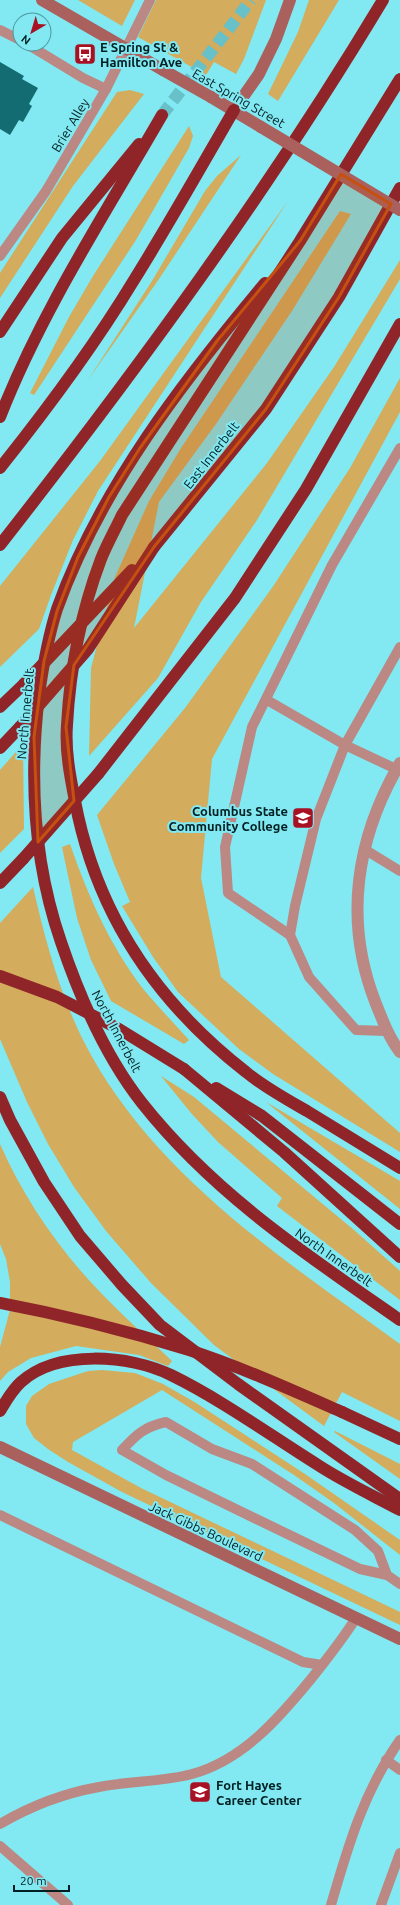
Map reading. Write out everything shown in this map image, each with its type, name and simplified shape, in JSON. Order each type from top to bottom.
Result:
[{"type":"highway","points":[[0,545],[124,384],[257,196],[354,49],[383,0]]},
{"type":"highway","points":[[400,79],[300,241],[122,515],[101,559],[81,622],[66,727],[69,770],[85,850],[98,883],[121,930],[146,971],[172,1002],[217,1048],[246,1073],[400,1168]]},
{"type":"highway","points":[[0,468],[25,437],[88,351],[134,281],[234,110]]},
{"type":"highway","points":[[0,332],[62,238],[162,115],[46,316],[11,388],[0,417]]},
{"type":"highway","name":"East Innerbelt","points":[[0,707],[24,684],[154,547],[270,402],[339,297],[400,188]]},
{"type":"highway","name":"North Innerbelt","points":[[300,241],[217,341],[140,448],[113,491],[78,557],[57,611],[44,661],[34,737],[34,792],[40,865],[53,920],[75,983],[110,1054],[140,1101],[173,1140],[222,1188],[275,1232],[400,1320]]},
{"type":"highway","points":[[0,883],[98,774],[235,598],[306,489],[400,324]]},
{"type":"highway","points":[[0,748],[88,649],[154,547]]},
{"type":"highway","points":[[0,976],[64,1001],[119,1029],[262,1116],[400,1224]]},
{"type":"highway","points":[[184,1069],[284,1152],[400,1257]]},
{"type":"highway","points":[[0,1097],[10,1120],[44,1182],[80,1236],[122,1285],[160,1325],[238,1384],[400,1499]]},
{"type":"highway","points":[[0,1303],[98,1325],[190,1350],[277,1384],[400,1439]]},
{"type":"highway","points":[[0,1411],[10,1394],[21,1382],[42,1369],[73,1360],[102,1358],[141,1364],[170,1374],[223,1405],[328,1472],[400,1510]]},
{"type":"street","name":"East Spring Street","points":[[42,0],[234,110],[400,210]]},
{"type":"street","points":[[234,110],[259,74],[276,39],[290,0]]},
{"type":"street","points":[[398,766],[381,799],[364,849],[357,903],[358,931],[362,961],[369,986],[386,1031],[400,1052]]},
{"type":"street","name":"Jack Gibbs Boulevard","points":[[0,1447],[400,1639]]},
{"type":"lane","name":"Brier Alley","points":[[0,256],[46,191],[106,90],[150,0]]},
{"type":"lane","points":[[0,30],[12,36]]},
{"type":"lane","points":[[40,52],[106,90]]},
{"type":"lane","points":[[386,1031],[356,1030],[309,977],[290,935],[228,893],[225,847],[252,727],[267,700],[332,565],[400,448]]},
{"type":"lane","points":[[290,935],[295,906],[316,819],[344,745],[400,647]]},
{"type":"lane","points":[[267,700],[344,745],[398,766]]},
{"type":"lane","points":[[364,849],[400,871]]},
{"type":"lane","points":[[387,1575],[378,1551],[355,1530],[252,1464],[212,1449],[166,1422],[150,1426],[137,1434],[122,1450],[166,1475],[353,1566],[387,1575],[400,1584]]},
{"type":"lane","points":[[0,1515],[303,1662],[322,1665]]},
{"type":"lane","points":[[0,1824],[34,1808],[98,1787],[188,1775],[218,1764],[258,1737],[276,1719],[342,1640],[356,1618]]},
{"type":"lane","points":[[331,1905],[360,1813],[386,1760],[400,1740]]},
{"type":"lane","points":[[386,1760],[400,1770]]},
{"type":"lane","points":[[0,1846],[68,1905]]},
{"type":"lane","points":[[382,1905],[400,1853]]},
{"type":"highlighted area","points":[[341,174],[391,204],[339,297],[266,409],[154,547],[74,665],[66,727],[74,801],[38,842],[34,737],[44,661],[57,611],[78,557],[109,497],[140,448],[217,341],[300,241]]},
{"type":"shaded area","points":[[78,0],[135,0],[122,26]]},
{"type":"shaded area","points":[[156,0],[266,0],[244,59],[236,74],[214,62],[206,75],[138,37]]},
{"type":"shaded area","points":[[309,0],[339,0],[278,101],[268,94],[298,32]]},
{"type":"shaded area","points":[[130,90],[144,94],[73,186],[0,298],[0,273],[117,92]]},
{"type":"shaded area","points":[[189,126],[193,136],[189,148],[136,240],[34,395],[30,393],[69,317],[93,276]]},
{"type":"shaded area","points":[[241,155],[159,279],[88,380],[152,281],[205,191],[217,176]]},
{"type":"shaded area","points":[[288,201],[98,491],[73,540],[39,629],[0,667],[0,586],[100,461]]},
{"type":"shaded area","points":[[340,211],[351,214],[292,311],[216,424],[159,502],[134,628],[267,463],[334,367],[400,260],[400,279],[257,520],[201,602],[158,678],[89,756],[91,668],[115,577],[149,501],[181,448]]},
{"type":"shaded area","points":[[400,378],[400,412],[212,759],[201,878],[221,977],[400,1133],[400,1152],[273,1074],[239,1049],[178,992],[153,957],[122,906],[130,902],[114,864],[97,815],[185,708],[274,585],[350,468]]},
{"type":"shaded area","points":[[23,744],[24,829],[0,853],[0,770]]},
{"type":"shaded area","points":[[70,844],[84,883],[110,938],[144,990],[189,1040],[184,1044],[111,1001],[91,960],[77,918],[62,847]]},
{"type":"shaded area","points":[[33,887],[48,946],[74,1022],[111,1088],[145,1132],[182,1172],[223,1210],[310,1279],[400,1344],[400,1421],[342,1392],[324,1426],[214,1345],[151,1283],[106,1231],[74,1187],[48,1144],[27,1102],[0,1039],[0,923]]},
{"type":"shaded area","points":[[161,1076],[194,1097],[354,1230],[400,1271],[400,1300],[277,1206],[282,1198],[218,1142],[191,1113]]},
{"type":"shaded area","points":[[266,1102],[400,1181],[400,1209]]},
{"type":"shaded area","points":[[0,1144],[20,1185],[44,1224],[72,1260],[102,1294],[172,1361],[168,1366],[139,1355],[76,1346],[31,1358],[8,1372],[0,1381],[0,1347],[10,1310],[10,1282],[6,1259],[0,1244]]},
{"type":"shaded area","points":[[102,1370],[135,1373],[163,1384],[196,1403],[305,1474],[400,1540],[400,1555],[334,1503],[294,1475],[162,1390],[73,1442],[72,1450],[141,1488],[400,1612],[400,1625],[122,1492],[68,1462],[34,1438],[26,1424],[26,1406],[32,1396],[49,1384],[88,1371]]},
{"type":"shaded area","points":[[335,1431],[400,1464],[400,1479],[334,1432]]},
{"type":"building","points":[[0,62],[24,76],[22,79],[38,88],[29,104],[32,106],[23,122],[19,120],[10,135],[0,129]]},
{"type":"tunnel","points":[[162,115],[251,0]]},
{"type":"place","name":"E Spring St & Hamilton Ave","points":[[85,54]]},
{"type":"place","name":"Columbus State Community College","points":[[303,818]]},
{"type":"place","name":"Fort Hayes Career Center","points":[[200,1792]]}]
